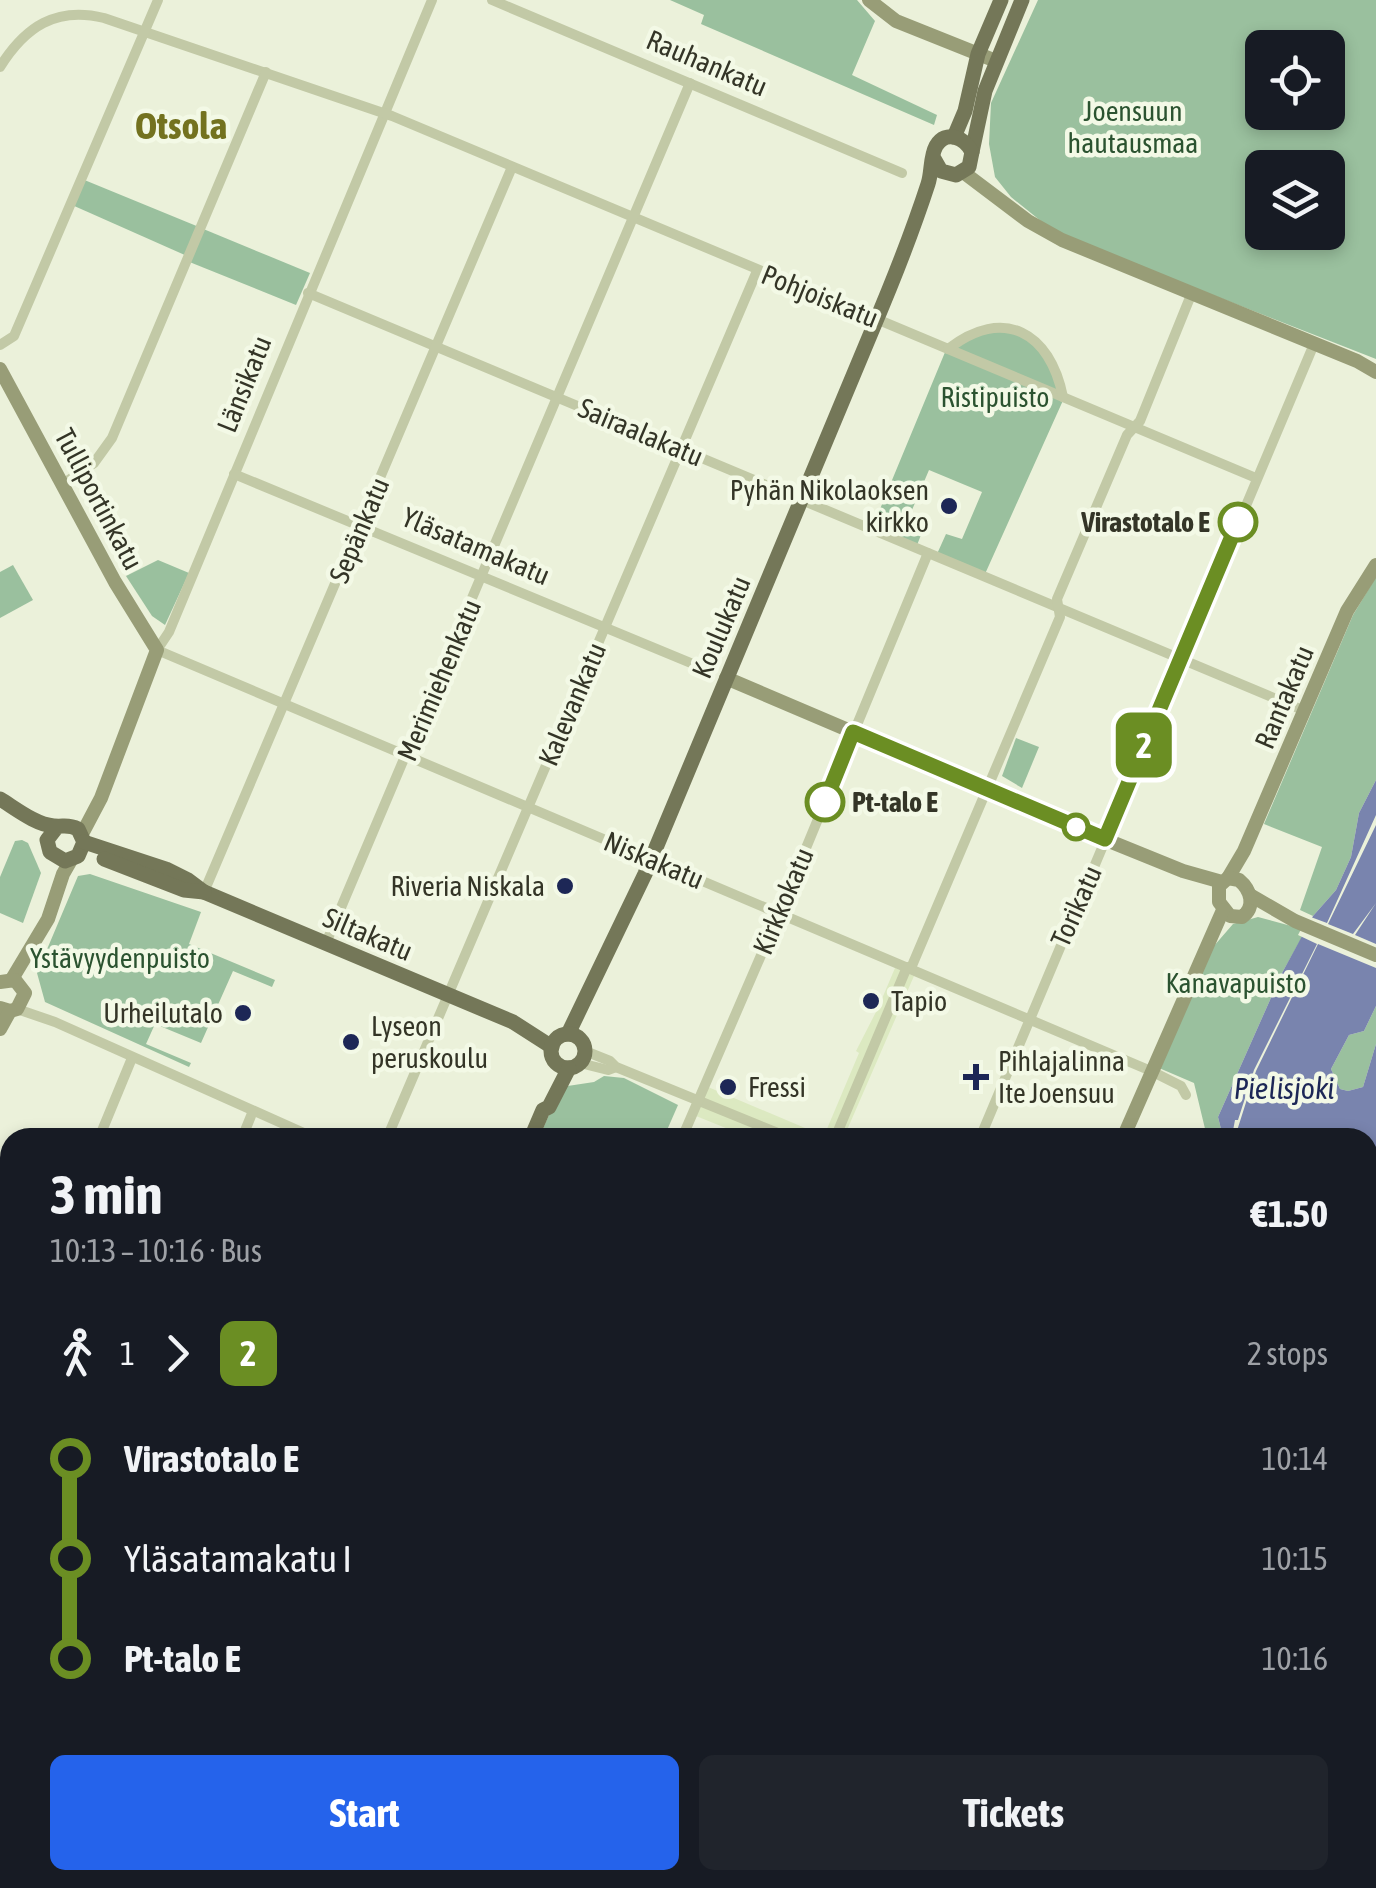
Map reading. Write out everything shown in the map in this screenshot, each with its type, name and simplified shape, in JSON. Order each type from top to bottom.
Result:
[{"type":"main road","points":[[870,0],[896,20],[996,61]]},
{"type":"main road","points":[[964,165],[941,171],[933,157],[939,142],[954,136],[961,126],[978,54],[1001,0]]},
{"type":"main road","points":[[964,165],[985,91],[1022,0]]},
{"type":"main road","points":[[954,136],[965,141],[964,165]]},
{"type":"main road","name":"Koulukatu","points":[[911,238],[930,180],[933,157]]},
{"type":"main road","points":[[964,165],[1028,221],[1062,240],[1376,372]]},
{"type":"main road","name":"Koulukatu","points":[[535,1128],[543,1110],[549,1107],[589,989],[651,859],[911,238],[934,193],[964,165]]},
{"type":"main road","name":"Tulliportinkatu","points":[[2,376],[115,582],[157,650]]},
{"type":"main road","name":"Rantakatu","points":[[1127,1128],[1201,954],[1229,900],[1244,851],[1348,611],[1376,565]]},
{"type":"main road","name":"Länsikatu","points":[[9,1009],[23,1002],[15,985],[56,903],[68,843],[103,786],[157,650]]},
{"type":"main road","points":[[726,678],[1183,871],[1229,900],[1294,920],[1376,955]]},
{"type":"main road","name":"Siltakatu","points":[[0,800],[68,843]]},
{"type":"main road","name":"Siltakatu","points":[[0,808],[68,843],[166,869],[204,892],[513,1022],[569,1050]]},
{"type":"main road","name":"Rantakatu","points":[[1229,900],[1247,890],[1244,851]]},
{"type":"main road","points":[[1229,900],[1247,890],[1294,920]]},
{"type":"main road","points":[[0,1029],[9,1009]]},
{"type":"street","points":[[0,345],[14,336],[158,0]]},
{"type":"street","name":"Länsikatu","points":[[157,650],[169,632],[432,0]]},
{"type":"street","name":"Rauhankatu","points":[[492,0],[902,173]]},
{"type":"street","name":"Pohjoiskatu","points":[[0,68],[28,32],[44,20],[87,13],[384,113],[1256,478]]},
{"type":"street","points":[[62,484],[94,463],[112,438],[266,72]]},
{"type":"street","name":"Merimiehenkatu","points":[[326,943],[690,83]]},
{"type":"street","name":"Sepänkatu","points":[[204,892],[512,167]]},
{"type":"street","name":"Kalevankatu","points":[[391,1128],[757,270]]},
{"type":"street","name":"Sairaalakatu","points":[[308,293],[1305,711]]},
{"type":"street","points":[[839,1128],[1060,618],[1057,599],[1127,435],[1140,421],[1191,296]]},
{"type":"street","points":[[948,349],[968,334],[999,329],[1021,332],[1045,347],[1059,371],[1063,397]]},
{"type":"street","name":"Torikatu","points":[[984,1128],[1314,344]]},
{"type":"street","name":"Yläsatamakatu","points":[[234,474],[698,666]]},
{"type":"street","name":"Kirkkokatu","points":[[686,1128],[928,553]]},
{"type":"street","name":"Niskakatu","points":[[157,650],[1151,1072],[1181,1086],[1186,1095]]},
{"type":"street","points":[[15,985],[28,1001],[56,1022]]},
{"type":"street","points":[[9,1009],[56,1022],[292,1128]]},
{"type":"street","name":"Siltakatu","points":[[569,1050],[608,1070],[616,1068],[765,1128]]},
{"type":"street","points":[[103,1128],[132,1058]]},
{"type":"street","points":[[246,1128],[253,1111]]},
{"type":"green space","points":[[670,0],[857,0],[875,21],[852,75],[937,115],[934,125],[701,24],[704,15]]},
{"type":"green space","name":"Joensuun hautausmaa","points":[[1038,0],[1376,0],[1376,359],[1057,234],[1011,197],[995,177],[989,144],[991,103]]},
{"type":"green space","points":[[82,179],[199,227],[187,256],[72,205]]},
{"type":"green space","points":[[201,228],[310,273],[296,305],[187,261]]},
{"type":"green space","name":"Ristipuisto","points":[[1023,328],[1052,357],[1065,396],[985,574],[937,554],[946,534],[962,539],[982,492],[929,470],[909,517],[925,525],[917,545],[873,526],[948,345],[967,332]]},
{"type":"green space","points":[[158,560],[189,573],[165,625],[152,616],[126,576]]},
{"type":"green space","points":[[13,565],[33,600],[0,618],[0,572]]},
{"type":"green space","points":[[1376,577],[1376,780],[1359,813],[1351,857],[1336,890],[1313,916],[1300,910],[1322,847],[1264,824],[1353,615]]},
{"type":"green space","points":[[1016,738],[1039,747],[1022,788],[1002,776]]},
{"type":"green space","points":[[15,841],[28,843],[41,873],[23,923],[0,913],[0,877]]},
{"type":"green space","name":"Ystävyydenpuisto","points":[[90,874],[201,912],[189,944],[275,980],[272,987],[233,971],[201,1043],[155,1024],[146,1044],[191,1063],[189,1067],[45,1002],[37,973],[78,876]]},
{"type":"green space","name":"Kanavapuisto","points":[[1258,917],[1306,930],[1282,973],[1218,1117],[1221,1128],[1205,1128],[1194,1083],[1159,1068],[1207,954],[1233,924]]},
{"type":"green space","points":[[1376,1006],[1376,1044],[1363,1087],[1340,1089],[1331,1069],[1349,1035],[1364,1031]]},
{"type":"green space","points":[[604,1076],[624,1078],[678,1105],[668,1128],[543,1128],[561,1087],[594,1082]]},
{"type":"shaded area","points":[[895,968],[914,976],[848,1128],[827,1128],[859,1053],[856,1051],[878,1008],[872,1005],[874,999],[881,1001]]},
{"type":"shaded area","points":[[708,1087],[805,1128],[726,1128],[696,1116]]},
{"type":"water","name":"Pielisjoki","points":[[1376,780],[1376,1006],[1364,1031],[1349,1035],[1331,1069],[1340,1089],[1363,1087],[1376,1044],[1376,1128],[1221,1128],[1218,1117],[1282,973],[1313,916],[1336,890],[1351,857],[1359,813]]},
{"type":"pier","points":[[1376,815],[1376,825],[1328,924],[1353,934],[1376,903],[1355,935],[1376,944],[1376,968],[1318,944],[1256,1071],[1238,1128],[1234,1128],[1254,1070],[1317,944],[1298,935],[1308,916],[1327,923]]},
{"type":"bus line","name":"2","points":[[825,802],[853,732],[1105,839],[1238,522]]},
{"type":"place","name":"Pyhän Nikolaoksen kirkko","points":[[949,506]]},
{"type":"place","name":"Virastotalo E","points":[[1238,522]]},
{"type":"place","name":"Pt-talo E","points":[[825,802]]},
{"type":"place","name":"Riveria Niskala","points":[[565,886]]},
{"type":"place","name":"Tapio","points":[[871,1001]]},
{"type":"place","name":"Urheilutalo","points":[[243,1013]]},
{"type":"place","name":"Lyseon peruskoulu","points":[[351,1042]]},
{"type":"place","name":"Pihlajalinna Ite Joensuu","points":[[976,1077]]},
{"type":"place","name":"Fressi","points":[[728,1087]]},
{"type":"district","name":"Otsola","points":[[181,125]]}]
